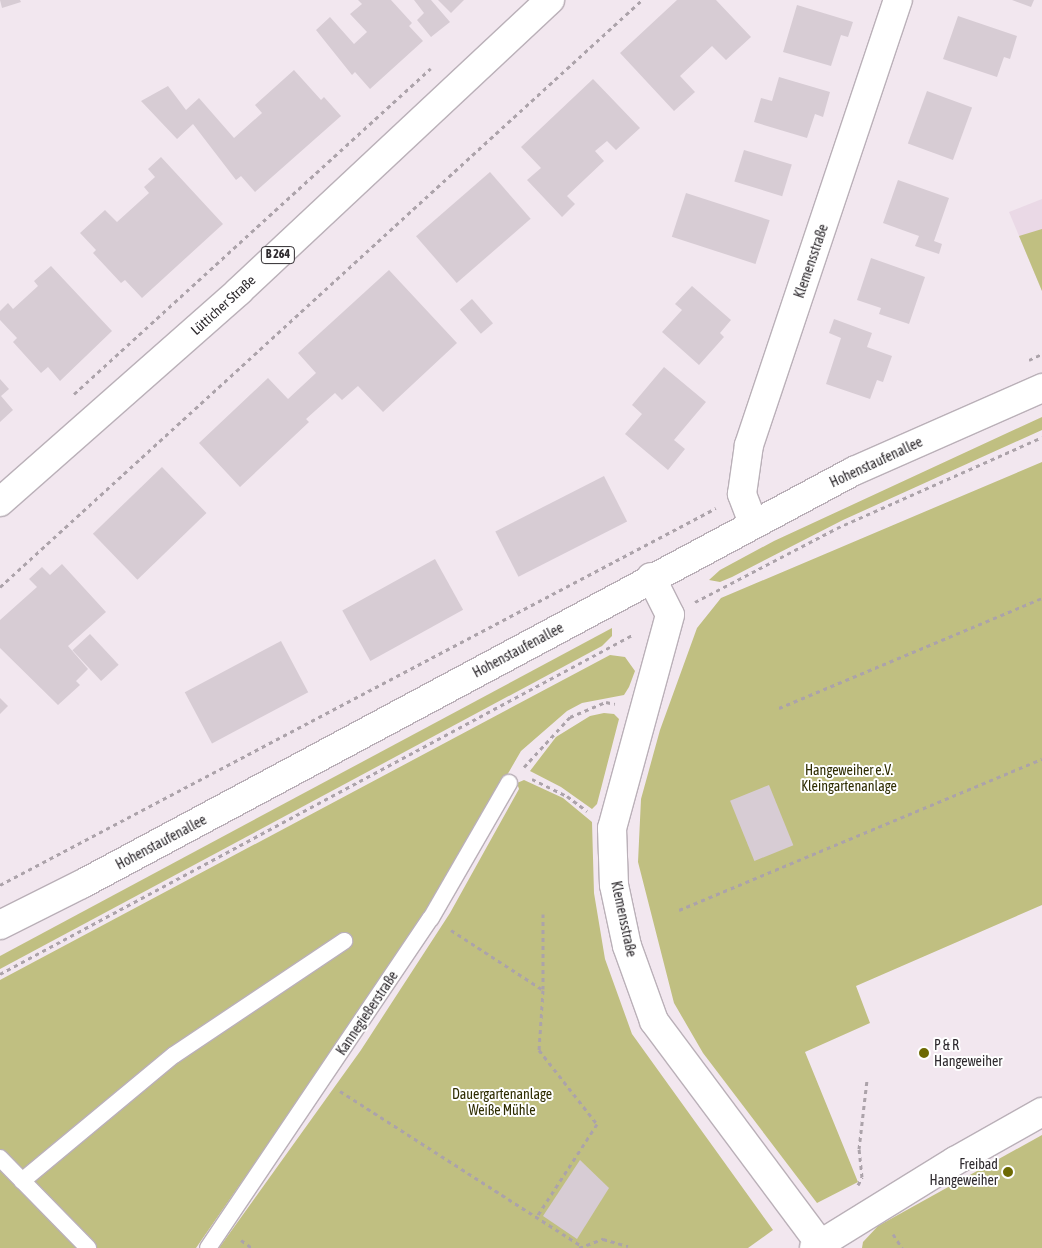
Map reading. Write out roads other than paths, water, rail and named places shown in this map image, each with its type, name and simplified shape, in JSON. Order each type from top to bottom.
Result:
[{"type":"main road","name":"Lütticher Straße","points":[[0,502],[240,291],[550,0]]},
{"type":"main road","name":"Klemensstraße","points":[[753,523],[742,494],[749,444],[898,0]]},
{"type":"main road","name":"Hohenstaufenallee","points":[[0,925],[82,884],[753,523],[854,471],[1042,388]]},
{"type":"main road","name":"Klemensstraße","points":[[652,577],[670,615],[612,828],[614,885],[627,946],[654,1021],[819,1247]]},
{"type":"main road","points":[[819,1247],[955,1161],[1042,1112]]},
{"type":"lane","name":"Kannegießerstraße","points":[[208,1248],[431,918],[514,778]]},
{"type":"lane","points":[[22,1181],[174,1054],[344,941]]},
{"type":"lane","points":[[0,1158],[88,1248]]},
{"type":"place","name":"P & R Hangeweiher","points":[[924,1053]]},
{"type":"place","name":"Freibad Hangeweiher","points":[[1008,1172]]},
{"type":"park label","name":"Hangeweiher e.V. Kleingartenanlage","points":[[849,778]]},
{"type":"park label","name":"Dauergartenanlage Weiße Mühle","points":[[502,1102]]}]
